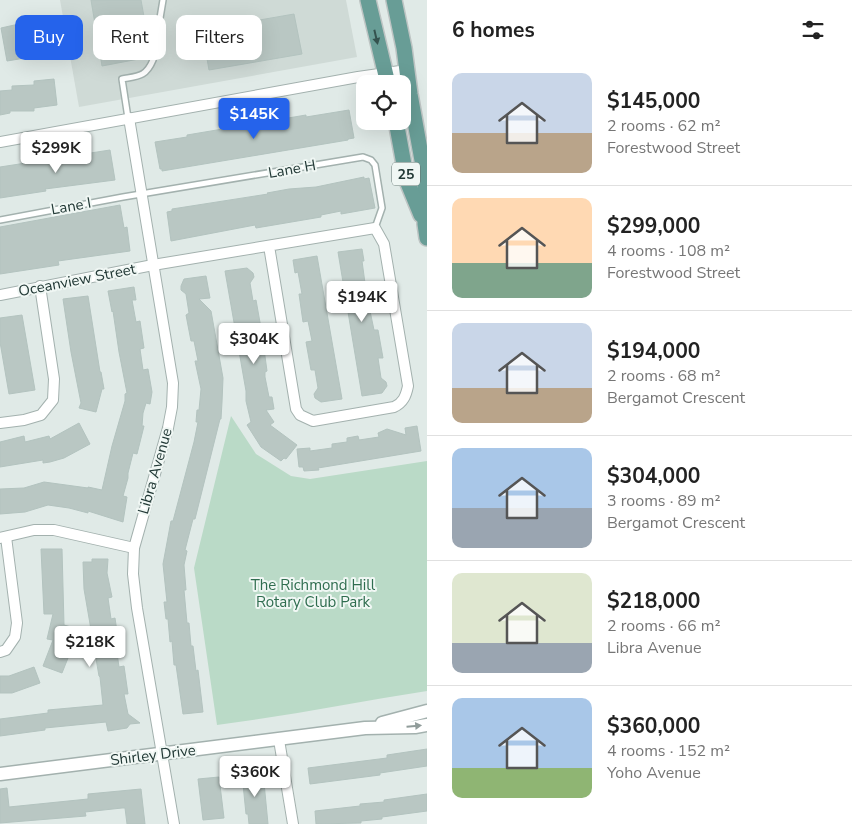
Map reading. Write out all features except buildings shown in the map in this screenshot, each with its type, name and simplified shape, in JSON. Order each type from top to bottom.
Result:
[{"type":"main road","points":[[368,0],[386,75]]},
{"type":"main road","name":"25","points":[[394,0],[425,178],[426,231]]},
{"type":"main road","name":"25","points":[[398,130],[407,181],[426,231]]},
{"type":"street","points":[[394,75],[407,70]]},
{"type":"street","points":[[0,142],[128,118],[356,83]]},
{"type":"street","name":"Libra Avenue","points":[[128,118],[173,383],[172,407],[168,428],[134,548],[134,574],[174,824]]},
{"type":"street","points":[[269,246],[296,409],[300,415],[313,421],[331,418],[394,407],[403,401],[407,391],[407,381],[384,244],[375,228]]},
{"type":"street","name":"Oceanview Street","points":[[0,295],[153,265],[375,228]]},
{"type":"street","points":[[0,423],[24,420],[41,415],[48,408],[52,400],[54,379],[40,286]]},
{"type":"street","points":[[0,652],[6,650],[15,637],[17,623],[3,538],[34,530],[54,530],[134,548]]},
{"type":"street","name":"Shirley Drive","points":[[365,728],[414,713],[427,711]]},
{"type":"street","name":"Shirley Drive","points":[[0,774],[365,728],[427,725]]},
{"type":"street","points":[[279,740],[293,824]]},
{"type":"lane","points":[[128,118],[122,79],[144,74],[150,68],[163,0]]},
{"type":"lane","name":"Lane H","points":[[142,194],[363,157],[371,160],[374,165],[382,208],[375,228]]},
{"type":"lane","name":"Lane I","points":[[0,220],[142,194]]},
{"type":"shaded area","points":[[60,0],[346,0],[357,57],[79,107],[71,60],[83,60],[83,15],[63,15]]},
{"type":"green space","name":"The Richmond Hill Rotary Club Park","points":[[231,416],[256,454],[291,476],[310,479],[427,461],[427,691],[217,725],[194,568]]}]
